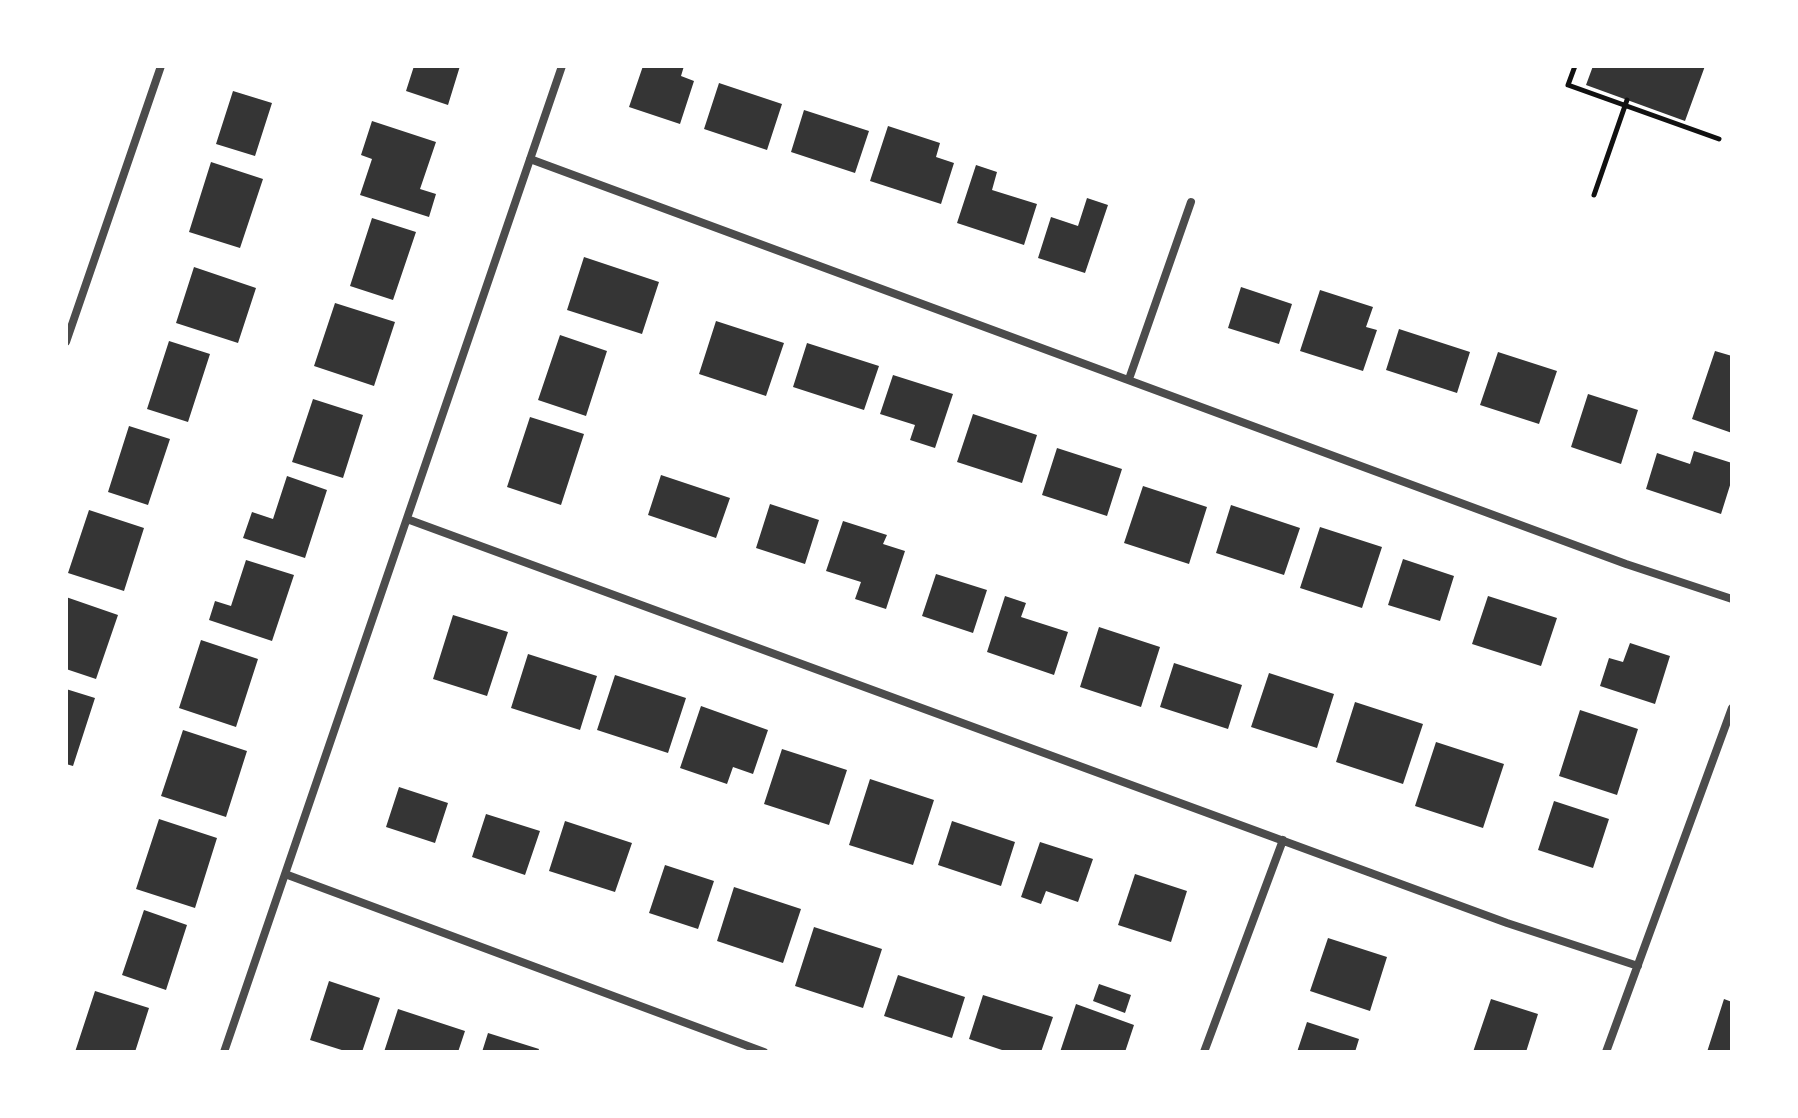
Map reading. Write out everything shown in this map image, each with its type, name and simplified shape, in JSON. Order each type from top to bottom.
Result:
[{"type":"street","points":[[66,342],[161,66]]},
{"type":"street","points":[[224,1052],[562,66]]},
{"type":"street","points":[[530,159],[1626,564],[1732,599]]},
{"type":"street","points":[[1129,379],[1191,202]]},
{"type":"street","points":[[407,519],[1507,923],[1638,966]]},
{"type":"street","points":[[1606,1052],[1732,708]]},
{"type":"street","points":[[1204,1052],[1283,840]]},
{"type":"street","points":[[285,874],[764,1052]]},
{"type":"path","points":[[1575,66],[1568,85],[1626,103],[1719,139]]},
{"type":"path","points":[[1594,195],[1626,103]]},
{"type":"building","points":[[414,66],[460,66],[448,105],[406,91]]},
{"type":"building","points":[[643,66],[684,66],[681,76],[694,81],[680,124],[629,107]]},
{"type":"building","points":[[1593,66],[1705,66],[1685,121],[1586,85]]},
{"type":"building","points":[[719,83],[782,104],[767,150],[704,129]]},
{"type":"building","points":[[233,91],[272,103],[255,156],[216,144]]},
{"type":"building","points":[[804,110],[869,131],[855,173],[791,152]]},
{"type":"building","points":[[372,121],[436,142],[420,189],[436,194],[429,217],[360,195],[372,159],[361,155]]},
{"type":"building","points":[[888,126],[940,143],[936,157],[954,163],[941,204],[870,181]]},
{"type":"building","points":[[211,162],[263,179],[240,248],[189,232]]},
{"type":"building","points":[[976,165],[997,172],[992,190],[1037,204],[1024,245],[957,223]]},
{"type":"building","points":[[1087,198],[1108,205],[1085,273],[1038,258],[1051,217],[1078,226]]},
{"type":"building","points":[[372,218],[416,232],[393,300],[350,286]]},
{"type":"building","points":[[584,257],[659,282],[642,334],[567,310]]},
{"type":"building","points":[[194,267],[256,288],[238,343],[176,323]]},
{"type":"building","points":[[1241,287],[1292,304],[1279,344],[1228,328]]},
{"type":"building","points":[[1320,290],[1373,307],[1366,327],[1377,330],[1363,371],[1300,351]]},
{"type":"building","points":[[335,303],[395,322],[374,386],[314,366]]},
{"type":"building","points":[[716,321],[784,343],[766,396],[699,374]]},
{"type":"building","points":[[1399,329],[1470,352],[1457,393],[1386,370]]},
{"type":"building","points":[[560,335],[607,351],[586,416],[538,400]]},
{"type":"building","points":[[169,341],[210,354],[188,422],[147,409]]},
{"type":"building","points":[[807,343],[879,366],[864,410],[793,387]]},
{"type":"building","points":[[1715,351],[1732,356],[1732,433],[1692,419]]},
{"type":"building","points":[[1498,352],[1557,371],[1539,424],[1480,405]]},
{"type":"building","points":[[893,375],[953,394],[935,448],[910,440],[915,425],[880,414]]},
{"type":"building","points":[[1588,394],[1638,410],[1621,464],[1571,447]]},
{"type":"building","points":[[313,399],[363,415],[343,478],[292,462]]},
{"type":"building","points":[[973,414],[1037,435],[1022,483],[957,462]]},
{"type":"building","points":[[530,417],[584,434],[561,505],[507,487]]},
{"type":"building","points":[[129,426],[170,439],[148,505],[108,492]]},
{"type":"building","points":[[1057,448],[1122,469],[1107,516],[1042,495]]},
{"type":"building","points":[[1694,451],[1732,463],[1732,479],[1721,514],[1646,489],[1657,453],[1690,464]]},
{"type":"building","points":[[661,475],[730,498],[716,538],[648,515]]},
{"type":"building","points":[[287,476],[327,490],[305,558],[243,538],[252,512],[273,519]]},
{"type":"building","points":[[1143,486],[1207,507],[1189,564],[1124,543]]},
{"type":"building","points":[[770,504],[819,520],[805,564],[756,548]]},
{"type":"building","points":[[1231,505],[1300,528],[1284,575],[1216,553]]},
{"type":"building","points":[[89,510],[144,528],[124,591],[68,573]]},
{"type":"building","points":[[843,521],[887,535],[883,544],[905,551],[886,609],[855,599],[861,582],[826,571]]},
{"type":"building","points":[[1320,527],[1382,547],[1362,608],[1300,588]]},
{"type":"building","points":[[1403,559],[1454,576],[1440,621],[1388,605]]},
{"type":"building","points":[[246,560],[294,575],[272,641],[209,620],[215,601],[231,606]]},
{"type":"building","points":[[936,574],[987,590],[973,633],[922,616]]},
{"type":"building","points":[[1005,596],[1026,603],[1021,617],[1068,632],[1054,675],[987,652]]},
{"type":"building","points":[[1488,596],[1557,618],[1541,666],[1472,644]]},
{"type":"building","points":[[66,597],[118,615],[96,679],[66,669]]},
{"type":"building","points":[[453,615],[508,632],[487,696],[433,679]]},
{"type":"building","points":[[1099,627],[1160,647],[1141,707],[1080,687]]},
{"type":"building","points":[[201,640],[258,659],[236,727],[179,708]]},
{"type":"building","points":[[1630,643],[1670,656],[1655,704],[1600,686],[1609,658],[1623,662]]},
{"type":"building","points":[[528,654],[597,676],[580,730],[511,708]]},
{"type":"building","points":[[1174,663],[1242,685],[1228,729],[1160,707]]},
{"type":"building","points":[[1269,673],[1334,694],[1317,748],[1251,727]]},
{"type":"building","points":[[615,675],[686,698],[668,753],[597,730]]},
{"type":"building","points":[[66,689],[95,698],[73,766],[66,764]]},
{"type":"building","points":[[1355,702],[1423,724],[1403,784],[1336,762]]},
{"type":"building","points":[[701,706],[768,730],[753,774],[733,767],[727,784],[680,768]]},
{"type":"building","points":[[1580,710],[1638,729],[1617,795],[1559,776]]},
{"type":"building","points":[[183,730],[247,751],[226,817],[161,796]]},
{"type":"building","points":[[1436,742],[1504,764],[1483,828],[1415,806]]},
{"type":"building","points":[[782,749],[847,770],[829,825],[764,804]]},
{"type":"building","points":[[870,779],[934,800],[913,865],[849,845]]},
{"type":"building","points":[[399,787],[448,803],[435,843],[386,827]]},
{"type":"building","points":[[1554,801],[1609,819],[1593,868],[1538,850]]},
{"type":"building","points":[[486,814],[540,831],[525,875],[472,857]]},
{"type":"building","points":[[159,819],[217,838],[195,908],[136,889]]},
{"type":"building","points":[[565,821],[632,843],[615,892],[549,871]]},
{"type":"building","points":[[952,821],[1015,842],[1001,886],[938,865]]},
{"type":"building","points":[[1040,842],[1093,859],[1078,902],[1046,891],[1041,904],[1021,897]]},
{"type":"building","points":[[665,865],[714,881],[698,929],[649,913]]},
{"type":"building","points":[[1135,874],[1187,891],[1171,942],[1118,925]]},
{"type":"building","points":[[734,887],[801,909],[783,963],[717,941]]},
{"type":"building","points":[[144,910],[187,925],[166,990],[122,975]]},
{"type":"building","points":[[814,927],[882,949],[863,1008],[795,986]]},
{"type":"building","points":[[1328,938],[1387,957],[1370,1011],[1310,991]]},
{"type":"building","points":[[898,975],[965,997],[952,1038],[884,1016]]},
{"type":"building","points":[[329,981],[380,998],[362,1052],[348,1052],[310,1040]]},
{"type":"building","points":[[1099,984],[1131,995],[1125,1013],[1093,1001]]},
{"type":"building","points":[[95,991],[149,1008],[135,1052],[75,1052]]},
{"type":"building","points":[[983,995],[1053,1017],[1041,1052],[1008,1052],[969,1039]]},
{"type":"building","points":[[1491,999],[1538,1014],[1526,1052],[1473,1052]]},
{"type":"building","points":[[1724,999],[1732,1002],[1732,1052],[1707,1052]]},
{"type":"building","points":[[1076,1004],[1134,1025],[1125,1052],[1060,1052]]},
{"type":"building","points":[[398,1009],[465,1031],[458,1052],[384,1052]]},
{"type":"building","points":[[1307,1022],[1359,1039],[1355,1052],[1297,1052]]},
{"type":"building","points":[[488,1033],[539,1049],[538,1052],[482,1052]]}]
